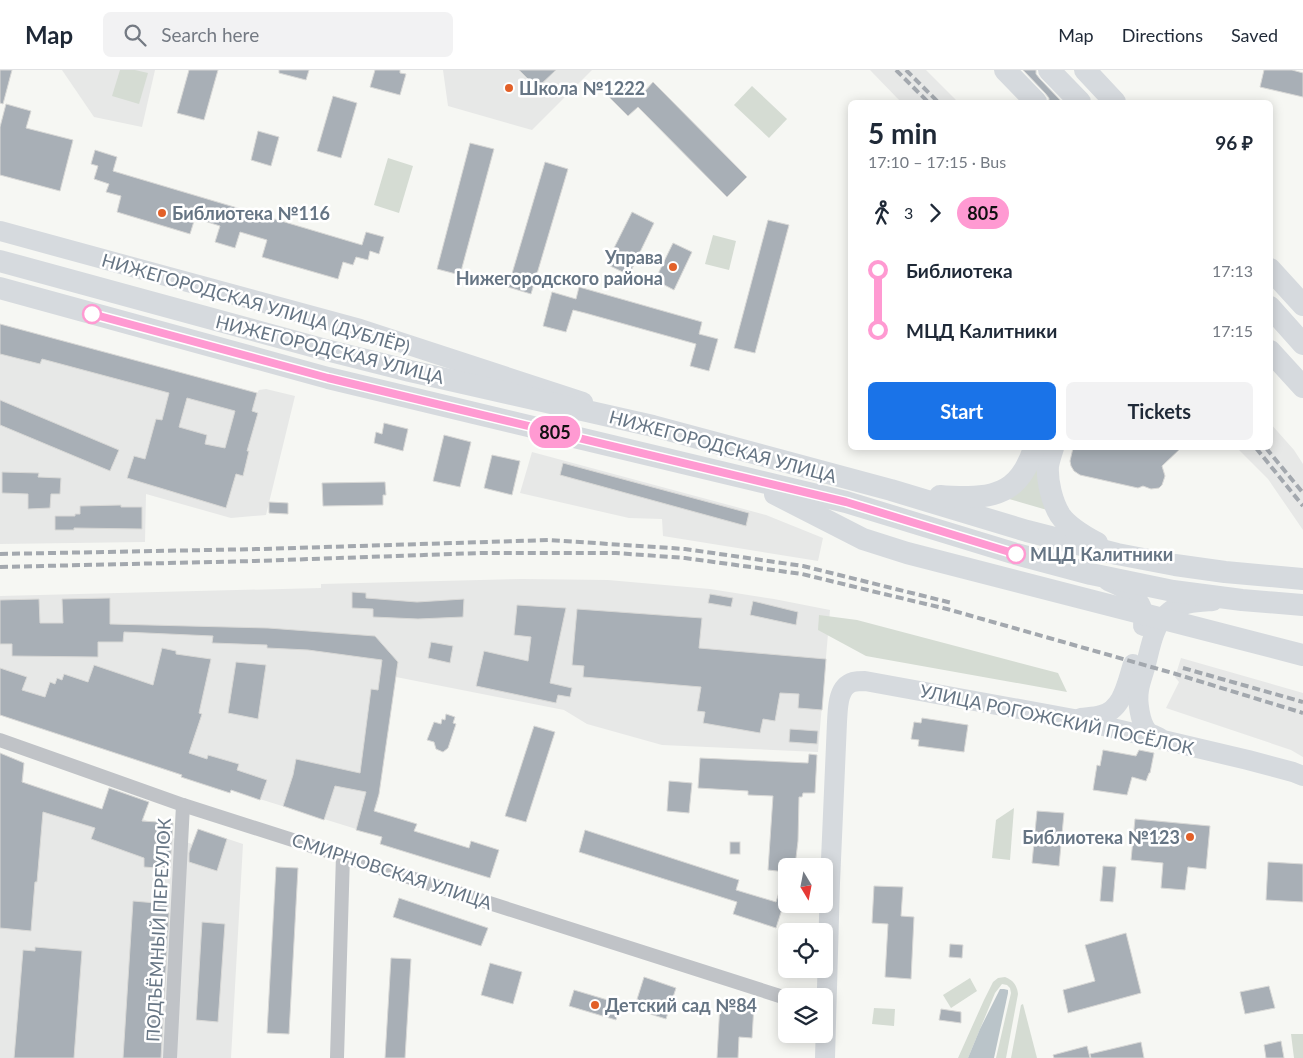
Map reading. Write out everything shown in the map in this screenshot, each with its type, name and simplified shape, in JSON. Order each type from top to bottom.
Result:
[{"type":"main road","points":[[1005,70],[1034,100]]},
{"type":"main road","points":[[1049,70],[1078,100]]},
{"type":"main road","points":[[1085,70],[1113,100]]},
{"type":"main road","name":"НИЖЕГОРОДСКАЯ УЛИЦА","points":[[0,261],[410,371],[653,426],[891,490],[1027,531],[1117,554],[1225,572],[1303,579]]},
{"type":"main road","points":[[1273,272],[1300,300]]},
{"type":"main road","name":"НИЖЕГОРОДСКАЯ УЛИЦА","points":[[0,288],[328,378],[846,502],[1016,554],[1091,574],[1173,591],[1242,600],[1303,605]]},
{"type":"main road","points":[[1273,311],[1303,344]]},
{"type":"main road","points":[[1273,353],[1303,387]]},
{"type":"main road","points":[[891,490],[947,497],[982,497],[1000,493],[1012,486],[1041,455]]},
{"type":"main road","points":[[1041,455],[1052,497],[1060,515],[1083,536],[1117,554]]},
{"type":"main road","points":[[713,470],[782,497],[863,539],[907,553],[1303,655]]},
{"type":"street","name":"НИЖЕГОРОДСКАЯ УЛИЦА (ДУБЛЁР)","points":[[0,232],[360,329],[653,426]]},
{"type":"street","points":[[1074,719],[1101,715],[1111,711],[1120,700],[1131,670],[1145,617],[1143,608],[1127,590],[1091,574]]},
{"type":"street","points":[[1162,739],[1147,731],[1141,717],[1139,704],[1139,690],[1156,630],[1161,621],[1169,612],[1179,606],[1192,603],[1242,600]]},
{"type":"street","name":"УЛИЦА РОГОЖСКИЙ ПОСЁЛОК","points":[[822,988],[830,883],[836,722],[838,702],[842,690],[851,682],[865,681],[1074,719],[1275,767],[1303,776]]},
{"type":"street","name":"СМИРНОВСКАЯ УЛИЦА","points":[[0,740],[183,805],[778,995]]},
{"type":"street","name":"ПОДЪЁМНЫЙ ПЕРЕУЛОК","points":[[170,1058],[183,805]]},
{"type":"street","points":[[337,1058],[343,855]]},
{"type":"street","points":[[824,1043],[825,1058]]},
{"type":"shaded area","points":[[62,70],[155,70],[142,127],[94,117]]},
{"type":"shaded area","points":[[120,70],[135,70],[148,73],[139,104],[112,96]]},
{"type":"shaded area","name":"Школа №1222","points":[[443,70],[592,70],[532,130],[448,106]]},
{"type":"shaded area","points":[[870,70],[926,70],[956,100],[899,100]]},
{"type":"shaded area","points":[[752,86],[787,119],[769,138],[734,105]]},
{"type":"shaded area","points":[[388,158],[413,166],[399,213],[374,205]]},
{"type":"shaded area","points":[[713,235],[736,241],[729,270],[705,264]]},
{"type":"shaded area","points":[[0,324],[257,393],[259,390],[266,389],[295,396],[266,515],[231,518],[146,494],[145,542],[0,544]]},
{"type":"shaded area","points":[[1273,426],[1294,450],[1303,464],[1303,530],[1268,479],[1239,450],[1273,450]]},
{"type":"shaded area","points":[[532,452],[766,515],[823,538],[818,561],[663,536],[662,519],[629,518],[520,493]]},
{"type":"shaded area","points":[[1037,466],[1047,510],[1009,499]]},
{"type":"shaded area","points":[[522,579],[608,580],[710,589],[830,610],[818,752],[662,745],[587,724],[564,710],[396,677],[379,794],[369,833],[231,790],[230,793],[0,715],[0,596],[321,588],[321,584]]},
{"type":"shaded area","points":[[819,615],[857,620],[1058,673],[1067,692],[866,656],[818,630]]},
{"type":"shaded area","points":[[1181,658],[1303,693],[1303,757],[1291,750],[1166,708],[1179,682],[1175,677]]},
{"type":"shaded area","points":[[0,755],[5,755],[24,763],[23,782],[102,809],[109,788],[149,802],[143,819],[173,823],[173,838],[192,844],[198,829],[243,844],[231,1058],[0,1058]]},
{"type":"shaded area","points":[[1014,808],[1010,860],[992,858],[996,820]]},
{"type":"shaded area","points":[[1005,977],[1014,983],[1018,994],[1006,1058],[996,1058],[1011,993],[1007,985],[1002,984],[995,993],[968,1058],[958,1058],[993,982],[998,978]]},
{"type":"shaded area","points":[[970,978],[977,991],[951,1008],[943,995]]},
{"type":"shaded area","points":[[1000,989],[1008,990],[1008,993],[994,1058],[968,1058],[980,1029]]},
{"type":"shaded area","points":[[1023,1004],[1037,1058],[1011,1058],[1021,1005]]},
{"type":"shaded area","points":[[874,1008],[895,1009],[894,1026],[872,1024]]},
{"type":"shaded area","points":[[1291,1034],[1303,1034],[1303,1058],[1294,1058]]},
{"type":"building","points":[[0,70],[12,70],[3,104],[0,103]]},
{"type":"building","points":[[189,70],[218,70],[204,120],[177,113]]},
{"type":"building","points":[[279,70],[309,70],[306,80],[279,73]]},
{"type":"building","points":[[375,70],[400,70],[400,73],[406,74],[400,95],[370,87]]},
{"type":"building","points":[[519,70],[556,70],[537,88]]},
{"type":"building","points":[[1023,70],[1036,70],[1036,74],[1040,79],[1060,100],[1049,100],[1045,93]]},
{"type":"building","points":[[1264,70],[1292,70],[1303,73],[1303,97],[1260,87]]},
{"type":"building","points":[[636,82],[645,91],[653,82],[747,177],[727,197],[638,107],[628,116],[609,97],[622,84],[628,90]]},
{"type":"building","points":[[333,96],[357,103],[341,158],[317,151]]},
{"type":"building","points":[[6,104],[31,111],[26,128],[73,140],[60,191],[0,175],[0,127]]},
{"type":"building","points":[[258,131],[279,137],[271,166],[251,160]]},
{"type":"building","points":[[470,143],[494,149],[460,275],[437,269]]},
{"type":"building","points":[[95,150],[117,157],[113,171],[362,245],[366,232],[384,237],[379,254],[370,251],[368,260],[356,257],[353,265],[343,262],[338,279],[262,257],[267,240],[240,232],[235,248],[215,242],[220,226],[195,218],[190,234],[117,212],[121,196],[106,192],[109,184],[94,179],[98,166],[91,164]]},
{"type":"building","points":[[545,162],[568,169],[531,294],[508,287]]},
{"type":"building","points":[[632,212],[654,223],[629,275],[606,264]]},
{"type":"building","points":[[768,220],[789,225],[755,353],[734,348]]},
{"type":"building","points":[[673,243],[692,252],[674,290],[655,280]]},
{"type":"building","points":[[579,287],[702,322],[699,334],[718,339],[709,371],[690,366],[696,344],[585,313],[573,310],[566,332],[543,326],[552,292],[576,299]]},
{"type":"building","points":[[0,324],[257,393],[252,411],[258,413],[247,451],[249,451],[243,476],[236,474],[226,508],[127,478],[134,456],[145,459],[156,419],[162,420],[169,393],[42,359],[40,364],[0,354]],"holes":[[[187,398],[235,411],[225,448],[205,444],[207,435],[179,427]]]},
{"type":"building","points":[[0,400],[119,450],[110,471],[0,425]]},
{"type":"building","points":[[384,423],[408,429],[403,451],[374,443],[376,432],[382,434]]},
{"type":"building","points":[[444,435],[471,442],[460,487],[433,481]]},
{"type":"building","points":[[1073,450],[1179,450],[1162,466],[1165,476],[1162,485],[1159,488],[1151,489],[1143,486],[1138,488],[1080,475],[1074,471],[1070,461]]},
{"type":"building","points":[[492,455],[520,461],[512,495],[484,488]]},
{"type":"building","points":[[563,463],[749,513],[746,526],[560,475]]},
{"type":"building","points":[[2,472],[39,473],[38,477],[61,478],[60,494],[51,494],[50,508],[28,509],[28,494],[2,493]]},
{"type":"building","points":[[385,482],[386,495],[383,495],[383,505],[323,506],[322,483]]},
{"type":"building","points":[[269,502],[288,503],[288,514],[269,513]]},
{"type":"building","points":[[121,505],[121,507],[142,507],[142,529],[74,528],[74,530],[55,530],[55,516],[75,516],[75,514],[80,514],[80,506]]},
{"type":"building","points":[[352,592],[366,593],[366,598],[417,602],[464,599],[463,617],[418,619],[373,617],[373,609],[352,608]]},
{"type":"building","points":[[710,594],[733,598],[731,607],[708,603]]},
{"type":"building","points":[[110,598],[110,624],[268,628],[375,636],[398,662],[379,794],[374,811],[417,824],[414,831],[469,848],[471,841],[499,850],[490,878],[380,844],[382,837],[356,830],[366,792],[335,786],[324,820],[283,806],[296,759],[360,773],[371,689],[378,690],[382,660],[308,650],[267,648],[267,645],[212,643],[213,636],[124,632],[123,642],[98,642],[98,657],[12,656],[12,644],[0,644],[0,600],[39,599],[40,623],[63,623],[62,599]]},
{"type":"building","points":[[753,601],[798,612],[796,625],[750,615]]},
{"type":"building","points":[[517,605],[566,608],[550,683],[572,688],[570,697],[558,695],[556,703],[476,686],[484,651],[528,661],[531,637],[514,635]]},
{"type":"building","points":[[577,609],[702,618],[699,648],[826,659],[822,710],[798,708],[799,694],[780,693],[775,721],[763,719],[760,733],[703,723],[705,712],[697,711],[701,687],[583,677],[584,666],[572,665]]},
{"type":"building","points":[[431,642],[453,646],[450,663],[428,658]]},
{"type":"building","points":[[162,648],[176,651],[176,654],[211,659],[199,713],[202,714],[189,753],[207,759],[208,755],[239,764],[237,770],[267,780],[260,800],[231,790],[230,793],[181,777],[182,775],[0,715],[0,668],[27,677],[22,690],[45,697],[50,682],[55,684],[57,678],[62,680],[64,674],[88,682],[94,665],[153,685]]},
{"type":"building","points":[[236,662],[266,665],[258,719],[228,713]]},
{"type":"building","points":[[446,714],[455,717],[453,723],[456,724],[448,748],[443,752],[436,749],[434,742],[427,740],[434,722],[441,724],[442,719],[445,720]]},
{"type":"building","points":[[922,718],[968,725],[964,752],[918,746],[919,740],[911,739],[914,722],[921,723]]},
{"type":"building","points":[[534,726],[555,732],[526,822],[505,816]]},
{"type":"building","points":[[790,729],[818,731],[817,744],[789,742]]},
{"type":"building","points":[[1103,750],[1136,756],[1139,750],[1154,753],[1150,773],[1146,781],[1132,777],[1127,795],[1093,790],[1097,765],[1100,766]]},
{"type":"building","points":[[0,753],[24,763],[22,782],[102,809],[109,788],[149,802],[142,821],[173,823],[170,869],[144,867],[144,858],[91,839],[95,828],[43,812],[31,931],[0,928]]},
{"type":"building","points":[[809,754],[817,755],[815,793],[803,793],[802,797],[799,797],[796,858],[778,858],[778,871],[768,870],[773,796],[748,795],[748,791],[698,788],[700,758],[808,763]]},
{"type":"building","points":[[669,781],[692,783],[689,813],[667,811]]},
{"type":"building","points":[[1037,811],[1064,813],[1059,866],[1032,863]]},
{"type":"building","points":[[1135,819],[1210,826],[1206,869],[1188,867],[1185,890],[1161,888],[1163,863],[1131,860]]},
{"type":"building","points":[[198,829],[227,839],[217,871],[189,862],[189,853]]},
{"type":"building","points":[[585,830],[739,880],[736,890],[776,902],[778,896],[778,913],[781,913],[776,928],[733,914],[737,902],[579,852]]},
{"type":"building","points":[[730,842],[740,842],[740,854],[730,854]]},
{"type":"building","points":[[1268,862],[1303,864],[1303,902],[1266,900]]},
{"type":"building","points":[[1103,866],[1116,867],[1113,902],[1100,901]]},
{"type":"building","points":[[276,867],[298,868],[289,1034],[267,1033]]},
{"type":"building","points":[[874,886],[903,887],[901,916],[914,917],[911,979],[885,977],[888,924],[872,923]]},
{"type":"building","points":[[399,898],[488,928],[481,946],[393,917]]},
{"type":"building","points":[[133,901],[168,904],[161,1058],[123,1058]]},
{"type":"building","points":[[202,922],[225,924],[218,1022],[196,1020]]},
{"type":"building","points":[[1126,933],[1141,993],[1068,1013],[1063,990],[1095,981],[1085,945]]},
{"type":"building","points":[[950,944],[963,945],[962,958],[949,957]]},
{"type":"building","points":[[35,947],[82,951],[74,1058],[14,1058],[23,950],[35,951]]},
{"type":"building","points":[[391,958],[411,959],[405,1058],[385,1058]]},
{"type":"building","points":[[490,963],[522,972],[513,1004],[481,995]]},
{"type":"building","points":[[644,977],[676,988],[666,1019],[634,1009]]},
{"type":"building","points":[[1269,986],[1275,1008],[1245,1014],[1240,992]]},
{"type":"building","name":"Детский сад №84","points":[[574,990],[621,1004],[616,1020],[569,1006]]},
{"type":"building","points":[[720,1003],[754,1005],[752,1038],[739,1037],[738,1058],[717,1058]]},
{"type":"building","points":[[941,1009],[961,1012],[961,1023],[939,1020]]},
{"type":"building","points":[[1281,1041],[1284,1058],[1266,1058],[1264,1045]]},
{"type":"building","points":[[1141,1042],[1144,1058],[1091,1058],[1090,1054]]},
{"type":"building","points":[[1087,1046],[1090,1058],[1054,1058],[1053,1055]]},
{"type":"railway","points":[[896,70],[926,100]]},
{"type":"railway","points":[[906,70],[936,100]]},
{"type":"railway","points":[[1258,450],[1303,506]]},
{"type":"railway","points":[[1268,450],[1303,493]]},
{"type":"railway","points":[[0,554],[260,549],[549,540],[685,549],[803,566],[952,603]]},
{"type":"railway","points":[[0,567],[480,553],[616,553],[685,558],[802,574],[947,609],[1176,674],[1303,713]]},
{"type":"railway","points":[[1183,668],[1303,702]]},
{"type":"bus line","name":"805","points":[[92,314],[328,378],[846,502],[1016,554]]},
{"type":"place","name":"Школа №1222","points":[[509,88]]},
{"type":"place","name":"Библиотека №116","points":[[162,213]]},
{"type":"place","name":"Управа Нижегородского района","points":[[673,267]]},
{"type":"place","name":"МЦД Калитники","points":[[1016,554]]},
{"type":"place","name":"Библиотека №123","points":[[1190,837]]},
{"type":"place","name":"Детский сад №84","points":[[595,1005]]}]
